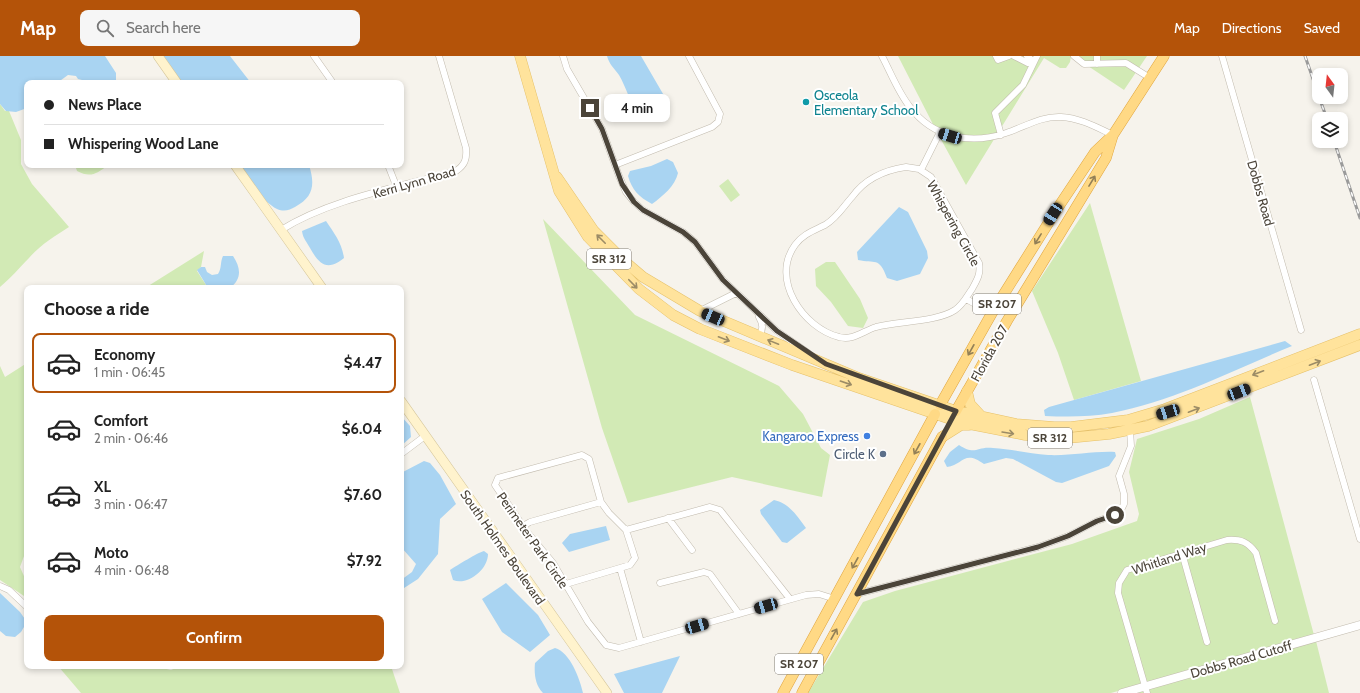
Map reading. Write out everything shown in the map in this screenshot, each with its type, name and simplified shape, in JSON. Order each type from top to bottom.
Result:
[{"type":"highway","name":"SR 207","points":[[784,692],[992,313],[1025,258],[1095,152],[1113,135],[1164,56]]},
{"type":"highway","name":"Florida 207","points":[[954,415],[1011,314],[1106,158],[1113,135]]},
{"type":"highway","name":"SR 207","points":[[802,693],[942,437]]},
{"type":"main road","points":[[158,56],[175,80]]},
{"type":"main road","name":"SR 312","points":[[520,56],[559,191],[588,237],[639,289],[673,315],[700,329],[792,365],[954,415],[970,424],[1004,432],[1046,438],[1089,436],[1130,430],[1167,420],[1360,346]]},
{"type":"main road","points":[[237,168],[320,285]]},
{"type":"main road","name":"SR 312","points":[[555,174],[594,231],[623,260],[643,277],[700,311],[938,410]]},
{"type":"main road","points":[[688,323],[691,316],[700,311]]},
{"type":"main road","name":"SR 312","points":[[954,415],[981,416],[1034,426],[1071,427],[1128,420],[1171,407],[1360,334]]},
{"type":"main road","points":[[968,391],[970,404],[981,416]]},
{"type":"main road","name":"South Holmes Boulevard","points":[[404,405],[606,693]]},
{"type":"main road","points":[[1130,430],[1132,424],[1135,422],[1168,412],[1171,407]]},
{"type":"main road","name":"SR 207","points":[[942,437],[954,415]]},
{"type":"main road","points":[[942,437],[961,425],[970,424]]},
{"type":"street","points":[[314,56],[331,80]]},
{"type":"street","name":"Kerri Lynn Road","points":[[281,230],[294,222],[333,206],[456,171],[466,161],[464,141],[439,56]]},
{"type":"street","points":[[564,56],[568,69],[602,129],[626,192],[634,202],[643,210],[683,232],[695,242],[723,280],[736,293],[783,336],[826,364]]},
{"type":"street","points":[[615,165],[698,133],[712,127],[718,122],[720,114],[689,56]]},
{"type":"street","points":[[882,56],[910,108],[925,122],[940,132],[969,139],[988,139],[1038,120],[1061,117],[1080,121],[1113,135]]},
{"type":"street","points":[[996,56],[998,60],[1009,56]]},
{"type":"street","points":[[1014,56],[1028,63],[1033,62]]},
{"type":"street","points":[[1027,56],[1033,62]]},
{"type":"street","points":[[1001,135],[995,113],[1023,85],[1037,56]]},
{"type":"street","points":[[1074,56],[1084,64],[1126,63],[1150,78]]},
{"type":"street","points":[[1097,56],[1097,64]]},
{"type":"street","name":"Dobbs Road","points":[[1222,56],[1301,330]]},
{"type":"street","name":"Whispering Circle","points":[[921,170],[940,132]]},
{"type":"street","name":"Whispering Circle","points":[[913,167],[921,170],[934,183],[979,263],[980,268],[978,278],[966,299],[956,309],[945,315],[876,327],[854,337],[843,338],[824,331],[812,323],[796,305],[789,289],[787,274],[788,258],[794,245],[800,239],[832,220],[857,191],[872,178],[898,168],[913,167]]},
{"type":"street","points":[[389,168],[397,188]]},
{"type":"street","points":[[700,311],[736,293]]},
{"type":"street","points":[[966,299],[992,313]]},
{"type":"street","points":[[757,312],[763,324],[762,333],[758,336]]},
{"type":"street","points":[[1314,380],[1360,539]]},
{"type":"street","points":[[857,594],[1038,547],[1068,536],[1097,521],[1115,515],[1124,504],[1124,494],[1119,476],[1130,450],[1130,430]]},
{"type":"street","points":[[404,452],[425,436]]},
{"type":"street","name":"Perimeter Park Circle","points":[[626,530],[609,513],[601,502],[589,459],[585,456],[582,455],[498,478],[495,485],[523,526],[552,563],[588,622],[606,645],[619,648],[790,599],[815,594],[835,599]]},
{"type":"street","points":[[523,526],[530,522],[601,502]]},
{"type":"street","points":[[566,584],[630,565],[634,561],[626,530],[710,507],[720,510],[790,599]]},
{"type":"street","points":[[668,518],[692,550]]},
{"type":"street","name":"Whitland Way","points":[[1146,690],[1118,592],[1119,582],[1127,570],[1228,540],[1239,540],[1250,544],[1256,553],[1275,621]]},
{"type":"street","points":[[1182,553],[1207,642]]},
{"type":"street","points":[[620,568],[641,642]]},
{"type":"street","points":[[660,583],[704,572],[710,574],[739,614]]},
{"type":"street","points":[[0,586],[9,590],[24,604]]},
{"type":"street","name":"Dobbs Road Cutoff","points":[[1122,693],[1146,690],[1360,625]]},
{"type":"green space","points":[[898,56],[1071,56],[1070,62],[1066,68],[1060,68],[1044,58],[966,185]]},
{"type":"green space","points":[[1073,56],[1147,56],[1124,90]]},
{"type":"green space","points":[[0,104],[5,111],[9,111],[21,140],[21,164],[32,184],[69,227],[38,249],[0,287]]},
{"type":"green space","points":[[76,168],[104,168],[97,173],[90,175],[77,171]]},
{"type":"green space","points":[[728,179],[740,195],[731,202],[719,186]]},
{"type":"green space","points":[[1090,203],[1141,381],[1074,400],[1058,353],[1032,291]]},
{"type":"green space","points":[[543,219],[635,315],[779,386],[803,414],[821,448],[830,455],[822,497],[732,477],[628,503],[602,428]]},
{"type":"green space","points":[[204,251],[201,267],[197,271],[206,285],[150,285]]},
{"type":"green space","points":[[826,262],[835,262],[860,299],[868,318],[863,328],[848,326],[831,302],[816,286],[815,269]]},
{"type":"green space","points":[[24,365],[24,556],[20,567],[24,576],[24,596],[0,580],[0,366],[5,377]]},
{"type":"green space","points":[[1250,397],[1314,635],[1111,693],[808,693],[863,602],[895,591],[1072,544],[1137,521],[1139,514],[1129,472],[1137,439],[1199,419]]},
{"type":"green space","points":[[1316,641],[1329,693],[1133,693]]},
{"type":"green space","points":[[61,669],[392,669],[400,693],[81,693]]},
{"type":"water","points":[[0,56],[105,56],[116,73],[116,80],[82,80],[78,79],[76,76],[68,75],[61,80],[24,80],[24,109],[16,112],[6,111],[0,104]]},
{"type":"water","points":[[161,56],[230,56],[249,80],[178,80]]},
{"type":"water","points":[[607,56],[641,56],[666,99],[664,104],[648,112],[639,112],[619,75],[610,64]]},
{"type":"water","points":[[667,159],[673,162],[678,173],[668,190],[652,204],[643,199],[637,193],[628,176],[630,171],[651,166]]},
{"type":"water","points":[[240,168],[310,168],[312,178],[311,189],[306,199],[289,210],[280,210],[272,206],[251,183]]},
{"type":"water","points":[[899,207],[908,212],[927,251],[928,258],[920,274],[897,281],[887,278],[881,266],[876,262],[858,260],[857,252]]},
{"type":"water","points":[[326,221],[340,243],[344,258],[333,265],[320,262],[313,254],[304,238],[302,231]]},
{"type":"water","points":[[223,256],[233,256],[236,260],[239,269],[237,281],[234,285],[206,285],[197,270],[201,267],[205,267],[207,272],[212,275],[218,274]]},
{"type":"water","points":[[1285,341],[1292,346],[1204,384],[1158,401],[1112,413],[1062,417],[1045,416],[1044,410],[1049,407]]},
{"type":"water","points":[[404,419],[410,426],[411,437],[404,443]]},
{"type":"water","points":[[959,445],[969,450],[993,448],[1057,455],[1115,452],[1116,456],[1109,466],[1062,483],[1056,482],[1013,459],[1006,458],[984,464],[972,458],[968,458],[947,467],[944,461],[950,452]]},
{"type":"water","points":[[424,461],[430,463],[440,475],[456,504],[440,519],[438,554],[418,579],[404,588],[404,578],[412,572],[416,564],[404,550],[404,471]]},
{"type":"water","points":[[774,500],[789,507],[806,528],[787,543],[782,542],[761,514],[760,510]]},
{"type":"water","points":[[606,526],[610,540],[569,552],[562,543],[570,534]]},
{"type":"water","points":[[484,551],[488,554],[487,560],[481,571],[470,579],[464,581],[453,580],[450,570]]},
{"type":"water","points":[[506,583],[538,615],[550,635],[530,652],[502,632],[482,599]]},
{"type":"water","points":[[0,593],[20,612],[24,618],[24,627],[15,637],[6,636],[0,631]]},
{"type":"water","points":[[555,648],[570,660],[577,674],[583,693],[543,693],[540,690],[536,679],[535,663],[548,651]]},
{"type":"water","points":[[680,656],[662,693],[624,693],[614,674]]},
{"type":"railway","points":[[1305,56],[1312,76]]},
{"type":"railway","points":[[1322,104],[1324,112]]},
{"type":"railway","points":[[1336,148],[1360,218]]},
{"type":"place","name":"Osceola Elementary School","points":[[806,102]]},
{"type":"place","name":"Kangaroo Express","points":[[867,436]]},
{"type":"place","name":"Circle K","points":[[883,454]]},
{"type":"route","points":[[590,108],[602,129],[611,150],[622,184],[634,202],[643,210],[683,232],[695,242],[723,280],[777,331],[826,364],[859,378],[956,411],[857,594],[964,566],[997,559],[1052,543],[1097,521],[1115,515]]}]
